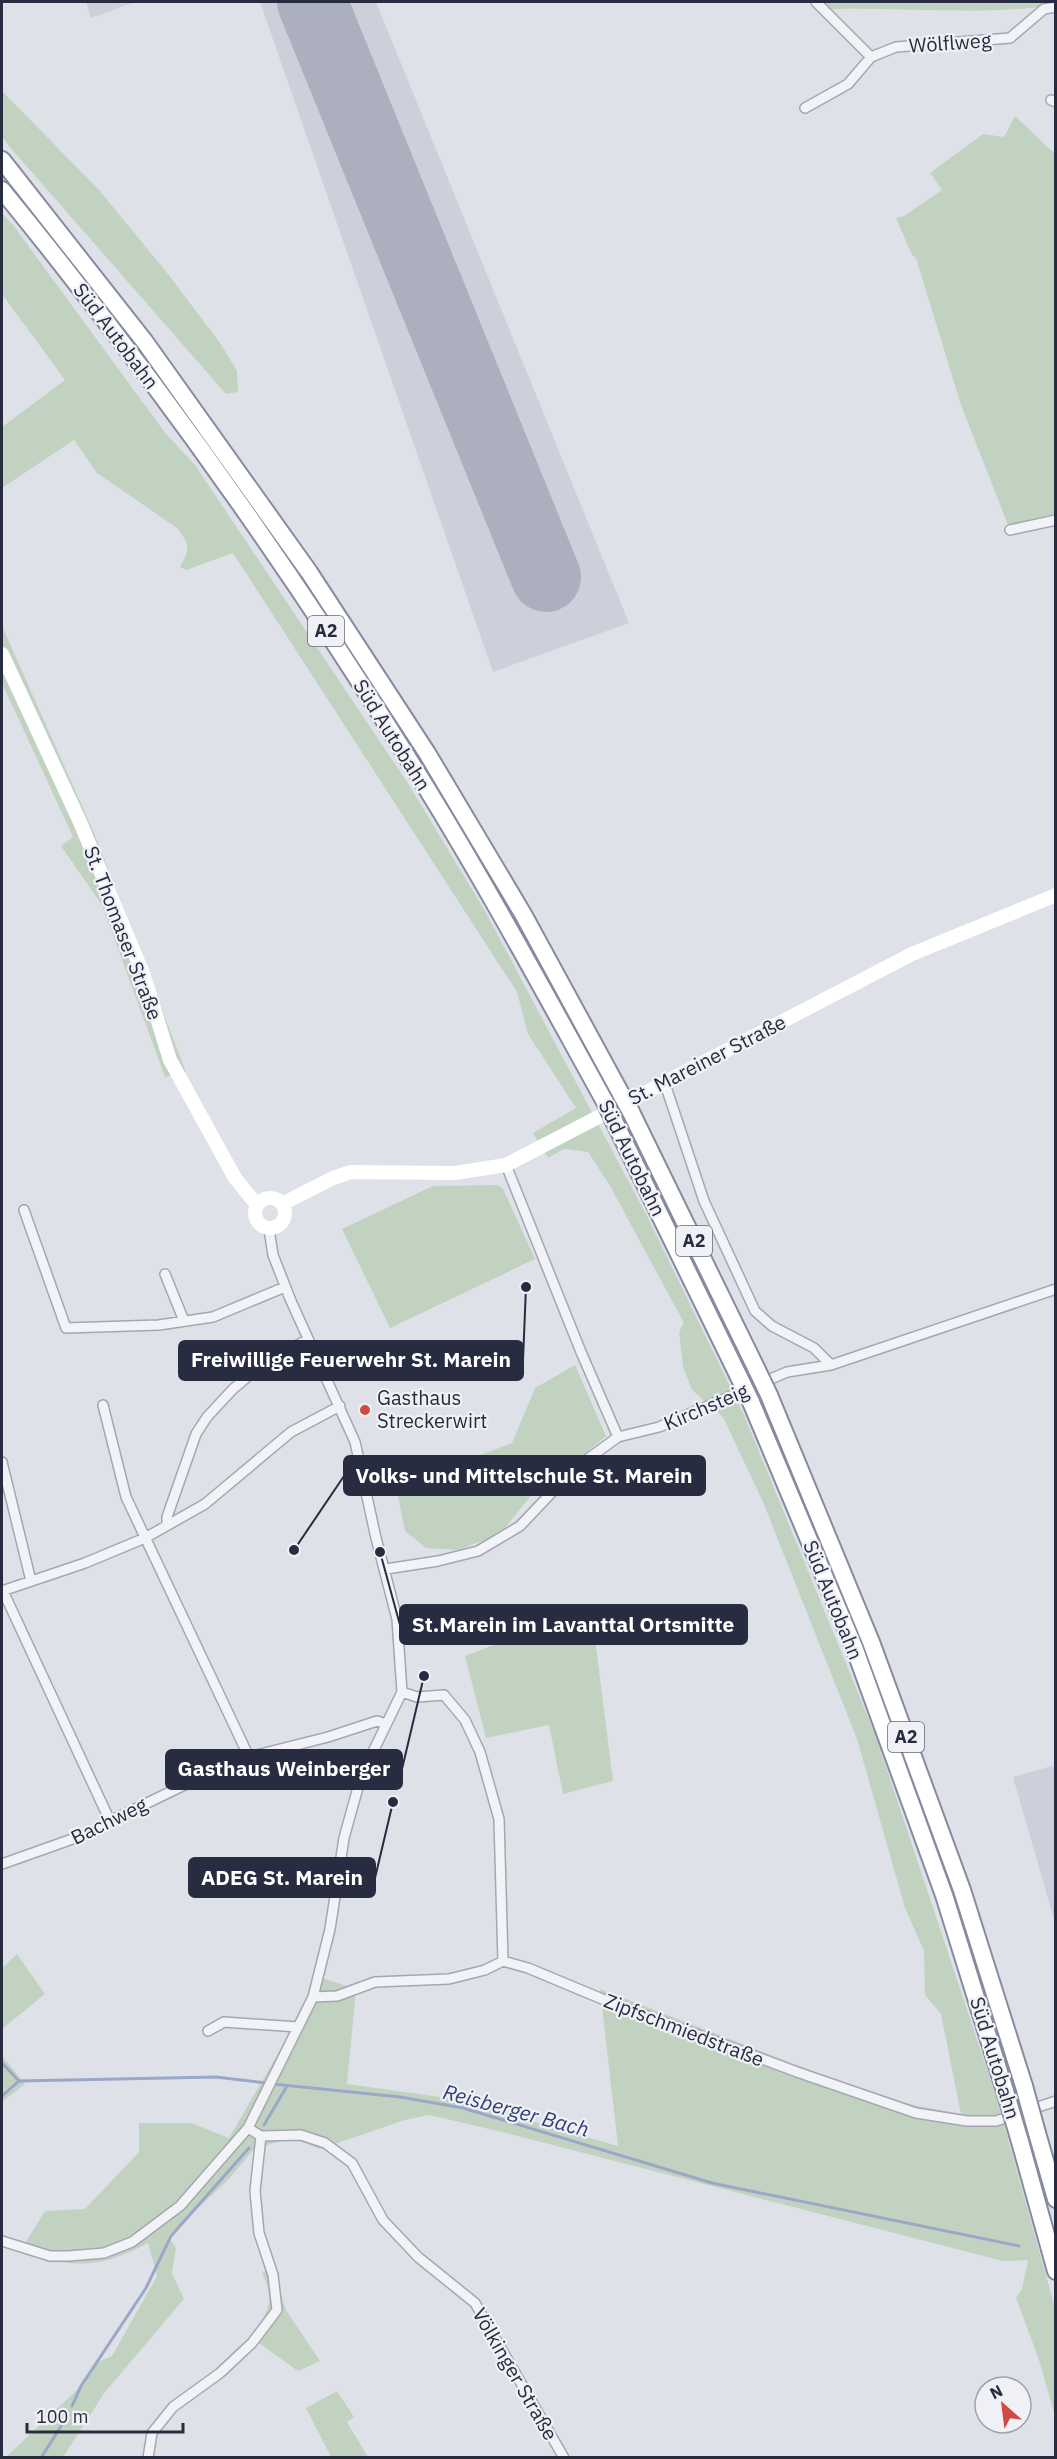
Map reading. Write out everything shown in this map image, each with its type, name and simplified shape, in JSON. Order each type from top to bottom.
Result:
[{"type":"highway","name":"Süd Autobahn","points":[[2,160],[145,342],[309,572],[427,753],[475,833],[523,914],[631,1112],[769,1395],[871,1642],[962,1890],[1024,2086],[1056,2199]]},
{"type":"highway","name":"Süd Autobahn","points":[[2,190],[194,439],[296,586],[411,762],[507,924],[605,1102],[751,1402],[854,1647],[944,1895],[1005,2091],[1056,2271]]},
{"type":"main road","name":"St. Thomaser Straße","points":[[2,654],[80,822],[144,976],[170,1060],[235,1178],[257,1204]]},
{"type":"main road","name":"St. Mareiner Straße","points":[[282,1204],[333,1178],[351,1172],[455,1173],[506,1166],[664,1081],[912,954],[1056,894]]},
{"type":"main road","points":[[273,1198],[282,1204],[285,1210],[280,1225],[269,1229],[257,1222],[255,1213],[257,1204],[273,1198]]},
{"type":"street","points":[[816,2],[871,57]]},
{"type":"street","name":"Wölflweg","points":[[805,108],[848,84],[871,57],[896,47],[1010,38],[1044,9],[1056,7]]},
{"type":"street","points":[[1010,530],[1056,520]]},
{"type":"street","points":[[664,1081],[704,1201],[755,1311],[772,1326],[814,1348],[831,1365]]},
{"type":"street","points":[[506,1166],[618,1437]]},
{"type":"street","points":[[24,1210],[66,1328],[159,1325],[213,1317],[285,1287]]},
{"type":"street","points":[[2,2241],[50,2256],[104,2253],[132,2242],[180,2205],[248,2128],[314,1997],[330,1929],[344,1838],[357,1791],[402,1692],[397,1619],[355,1442],[285,1287],[273,1255],[269,1229]]},
{"type":"street","points":[[165,1274],[184,1321]]},
{"type":"street","name":"Kirchsteig","points":[[386,1569],[438,1561],[478,1551],[520,1526],[574,1469],[618,1437],[659,1427],[787,1372],[831,1365],[1056,1289]]},
{"type":"street","points":[[168,1525],[167,1517],[196,1434],[207,1417],[233,1389],[265,1362],[308,1340]]},
{"type":"street","points":[[103,1405],[126,1497],[249,1757]]},
{"type":"street","points":[[110,1821],[2,1591],[85,1563],[146,1538],[205,1504],[291,1432],[340,1406]]},
{"type":"street","points":[[2,1462],[31,1581]]},
{"type":"street","points":[[2,1469],[31,1581]]},
{"type":"street","points":[[314,1997],[337,1996],[375,1982],[448,1979],[485,1970],[503,1961],[499,1819],[480,1752],[465,1720],[444,1695],[417,1696],[402,1692]]},
{"type":"street","name":"Bachweg","points":[[2,1864],[95,1831],[110,1821],[201,1777],[249,1757],[328,1737],[376,1720],[386,1724]]},
{"type":"street","name":"Zipfschmiedstraße","points":[[503,1961],[528,1968],[607,2001],[916,2114],[967,2121],[996,2121],[1056,2101]]},
{"type":"street","points":[[208,2031],[224,2022],[298,2027]]},
{"type":"street","points":[[148,2457],[152,2433],[172,2407],[220,2373],[252,2343],[277,2310],[273,2275],[259,2234],[255,2191],[261,2136],[248,2128]]},
{"type":"street","name":"Völkinger Straße","points":[[261,2136],[301,2135],[325,2143],[352,2163],[383,2220],[418,2257],[475,2303],[564,2457]]},
{"type":"shaded area","points":[[86,2],[135,2],[91,18]]},
{"type":"shaded area","points":[[260,2],[376,2],[629,623],[493,672]]},
{"type":"shaded area","points":[[1056,1765],[1055,1923],[1013,1777]]},
{"type":"green space","points":[[824,2],[1055,2],[1056,5],[972,11],[831,9]]},
{"type":"green space","points":[[2,91],[99,190],[168,274],[220,343],[237,371],[238,392],[226,394],[9,146],[2,136]]},
{"type":"green space","points":[[1015,116],[1055,154],[1055,517],[1010,530],[961,405],[916,258],[912,255],[896,218],[904,216],[942,190],[930,173],[983,134],[1004,137]]},
{"type":"green space","points":[[2,213],[166,434],[195,465],[409,785],[485,911],[647,1216],[744,1415],[875,1734],[997,2099],[1055,2308],[1055,2416],[1039,2360],[1016,2298],[1022,2289],[1028,2260],[1003,2261],[429,2115],[405,2120],[320,2149],[291,2138],[254,2149],[228,2180],[168,2236],[176,2248],[172,2273],[184,2299],[105,2392],[63,2457],[6,2457],[81,2386],[98,2362],[112,2356],[157,2276],[148,2243],[131,2252],[101,2262],[72,2263],[22,2253],[24,2245],[45,2211],[85,2209],[139,2152],[139,2123],[191,2123],[229,2138],[322,1978],[356,1989],[347,2084],[455,2099],[618,2146],[600,1989],[846,2084],[913,2105],[961,2114],[941,2014],[925,1995],[924,1951],[905,1908],[857,1739],[763,1502],[723,1417],[692,1390],[683,1367],[679,1332],[684,1323],[609,1184],[588,1152],[564,1149],[548,1158],[533,1133],[576,1108],[528,1034],[517,992],[233,553],[186,570],[180,567],[186,556],[187,547],[177,528],[97,473],[74,440],[2,488],[2,427],[65,380],[2,294]]},
{"type":"green space","points":[[2,626],[95,835],[186,1072],[165,1077],[102,905],[61,846],[73,837],[2,683]]},
{"type":"green space","points":[[498,1185],[503,1189],[535,1259],[390,1328],[342,1229],[433,1186]]},
{"type":"green space","points":[[575,1365],[606,1436],[541,1490],[538,1487],[500,1534],[458,1550],[426,1548],[405,1531],[395,1482],[408,1477],[411,1481],[512,1443],[535,1388]]},
{"type":"green space","points":[[591,1607],[613,1781],[563,1794],[549,1725],[486,1738],[465,1656]]},
{"type":"green space","points":[[17,1954],[45,1994],[2,2029],[2,1968]]},
{"type":"green space","points":[[2,2056],[25,2084],[2,2102]]},
{"type":"green space","points":[[272,2268],[286,2310],[320,2361],[298,2371],[250,2337],[268,2307],[269,2292],[262,2273]]},
{"type":"green space","points":[[337,2391],[354,2417],[347,2422],[368,2457],[331,2457],[306,2408]]},
{"type":"waterway","points":[[2,2063],[19,2081]]},
{"type":"waterway","name":"Reisberger Bach","points":[[2,2096],[19,2081],[216,2077],[266,2083]]},
{"type":"waterway","name":"Reisberger Bach","points":[[273,2084],[400,2097],[463,2108],[712,2183],[1019,2246]]},
{"type":"waterway","points":[[264,2125],[287,2086]]},
{"type":"waterway","points":[[72,2406],[81,2386],[146,2288],[171,2236],[249,2148]]},
{"type":"waterway","points":[[41,2458],[68,2415]]},
{"type":"runway","points":[[312,2],[546,577]]},
{"type":"place","name":"Freiwillige Feuerwehr St. Marein","points":[[526,1287]]},
{"type":"place","name":"Gasthaus Streckerwirt","points":[[365,1410]]},
{"type":"place","name":"Volks- und Mittelschule St. Marein","points":[[294,1550]]},
{"type":"place","name":"St.Marein im Lavanttal Ortsmitte","points":[[380,1552]]},
{"type":"place","name":"Gasthaus Weinberger","points":[[424,1676]]},
{"type":"place","name":"ADEG St. Marein","points":[[393,1802]]}]
